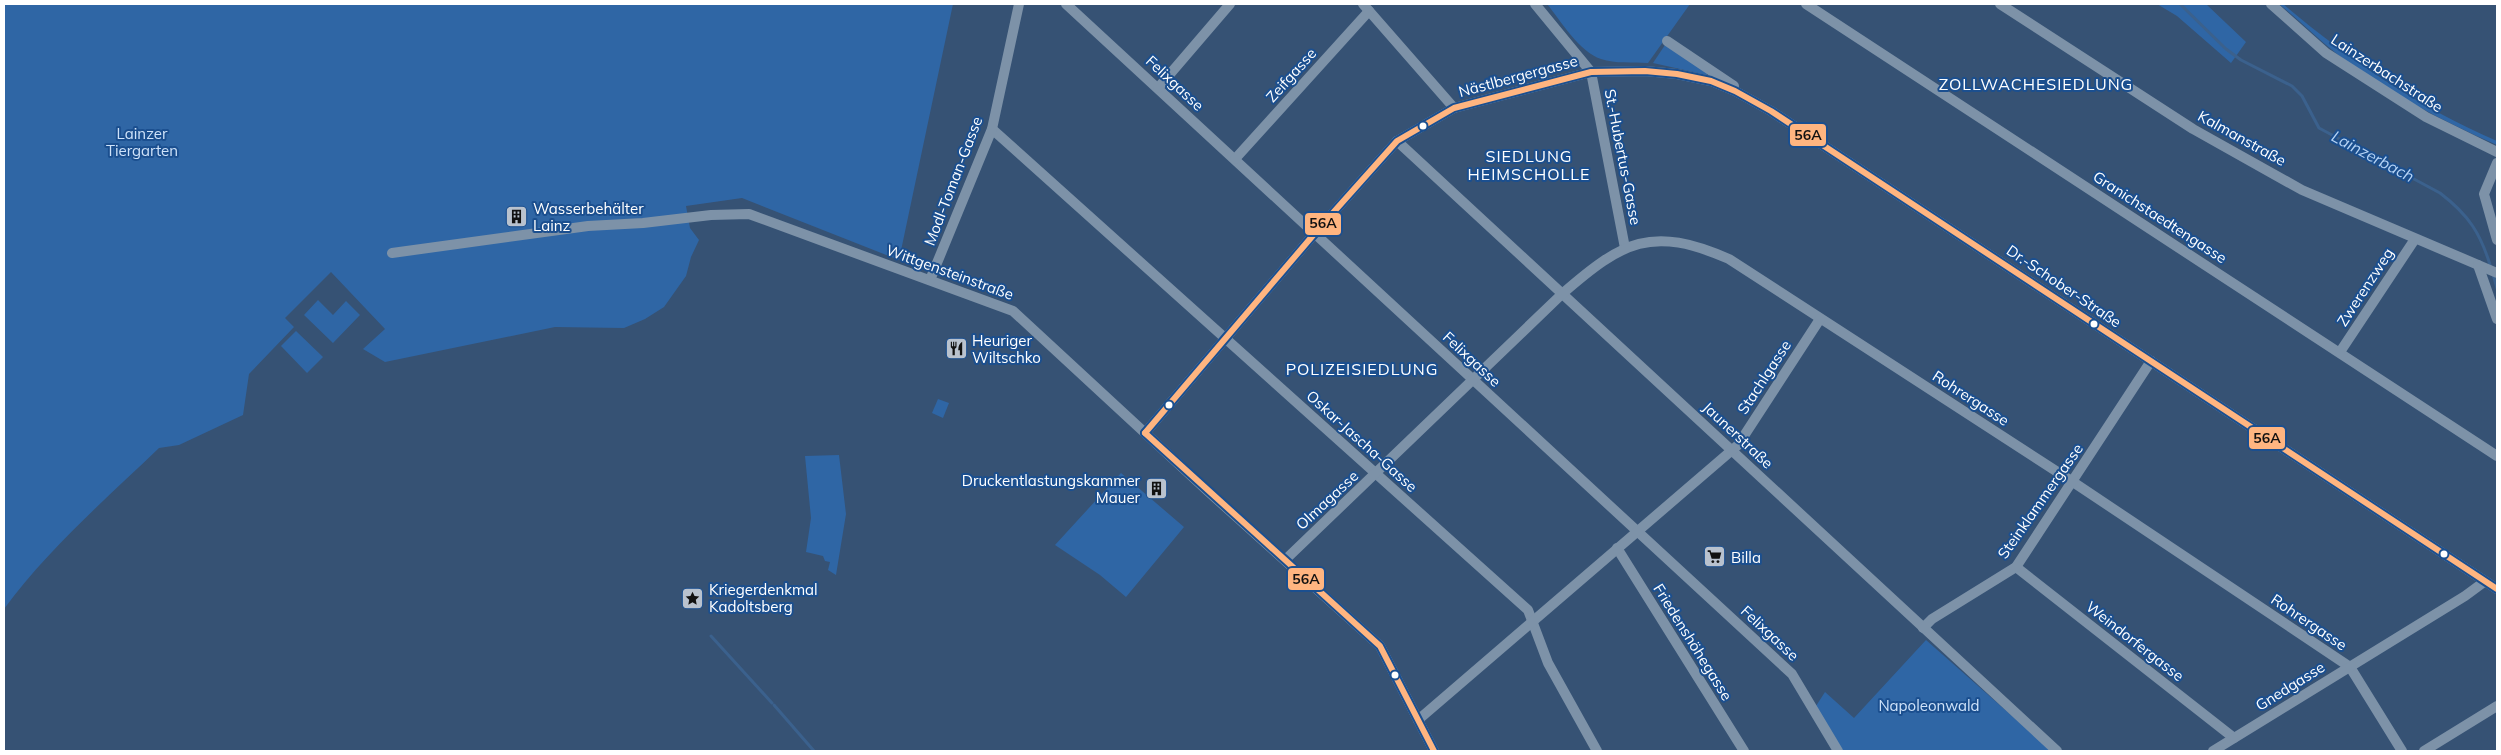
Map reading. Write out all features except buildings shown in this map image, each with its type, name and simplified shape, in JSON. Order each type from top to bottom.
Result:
[{"type":"street","name":"Modl-Toman-Gasse","points":[[930,280],[992,129],[1019,4]]},
{"type":"street","name":"Felixgasse","points":[[1066,4],[1472,380],[1638,529],[1792,674],[1838,751]]},
{"type":"street","points":[[1535,4],[1591,72]]},
{"type":"street","name":"Granichstaedtengasse","points":[[1806,4],[2497,456]]},
{"type":"street","name":"Kalmanstraße","points":[[2000,4],[2192,129],[2302,190],[2497,273]]},
{"type":"street","name":"Lainzerbachstraße","points":[[2271,4],[2326,53],[2426,117],[2497,152]]},
{"type":"street","points":[[1158,88],[1227,5]]},
{"type":"street","points":[[1366,7],[1454,108]]},
{"type":"street","name":"Zeifgasse","points":[[1235,159],[1366,7]]},
{"type":"street","points":[[1667,41],[1771,111]]},
{"type":"street","name":"Dr.-Schober-Straße","points":[[1591,72],[1645,71],[1677,74],[1711,81],[1735,91],[1771,111],[2497,589]]},
{"type":"street","name":"Nästlbergergasse","points":[[1145,433],[1315,233],[1397,141],[1454,108],[1591,72]]},
{"type":"street","name":"St.-Hubertus-Gasse","points":[[1591,72],[1625,248]]},
{"type":"street","name":"Oskar-Jascha-Gasse","points":[[992,129],[1528,610],[1548,663],[1597,751]]},
{"type":"street","name":"Jaunerstraße","points":[[1397,141],[2057,751]]},
{"type":"street","points":[[2497,163],[2484,194],[2497,240]]},
{"type":"street","name":"Wittgensteinstraße","points":[[392,252],[588,226],[643,223],[735,213],[749,214],[1013,311],[1380,646],[1434,751]]},
{"type":"street","name":"Zwerenzweg","points":[[2340,352],[2415,239]]},
{"type":"street","name":"Rohrergasse","points":[[1562,294],[1598,262],[1625,248],[1650,241],[1676,242],[1704,248],[1729,259],[2073,482],[2350,667]]},
{"type":"street","points":[[2482,266],[2497,319]]},
{"type":"street","name":"Olmagasse","points":[[1285,560],[1562,294]]},
{"type":"street","name":"Stachlgasse","points":[[1418,720],[1738,444],[1820,319]]},
{"type":"street","name":"Steinklammergasse","points":[[1923,628],[1932,619],[2016,567],[2151,361]]},
{"type":"street","name":"Friedenshöhegasse","points":[[1617,548],[1744,751]]},
{"type":"street","name":"Weindorfergasse","points":[[2016,567],[2234,738]]},
{"type":"street","name":"Gnedgasse","points":[[2213,751],[2465,596],[2484,582]]},
{"type":"street","points":[[2350,667],[2402,751]]},
{"type":"street","points":[[2424,751],[2497,706]]},
{"type":"green space","name":"Lainzer Tiergarten","points":[[4,4],[953,4],[899,260],[742,198],[686,206],[690,228],[699,240],[691,257],[686,276],[664,307],[645,319],[624,328],[555,327],[385,362],[363,349],[385,329],[331,272],[285,318],[294,327],[249,374],[243,415],[179,445],[159,448],[58,545],[4,609]]},
{"type":"green space","points":[[1547,4],[1690,4],[1648,63],[1624,63],[1601,59],[1585,50],[1564,27]]},
{"type":"green space","points":[[2157,4],[2206,4],[2246,42],[2231,63],[2177,16]]},
{"type":"green space","points":[[2279,4],[2283,4],[2358,63],[2439,113],[2497,141],[2497,145],[2456,126],[2394,93],[2355,68]]},
{"type":"green space","points":[[1665,45],[1707,73],[1707,75],[1653,63]]},
{"type":"green space","points":[[318,300],[333,315],[346,301],[360,315],[333,343],[304,315]]},
{"type":"green space","points":[[296,331],[323,357],[307,373],[281,346]]},
{"type":"green space","points":[[938,399],[949,403],[943,418],[932,413]]},
{"type":"green space","points":[[839,455],[846,514],[836,575],[828,570],[830,562],[825,561],[823,556],[806,552],[811,518],[805,456]]},
{"type":"green space","points":[[1121,473],[1184,527],[1126,597],[1100,575],[1055,545]]},
{"type":"green space","name":"Napoleonwald","points":[[1926,640],[2051,751],[1842,751],[1816,706],[1825,692],[1854,718]]},
{"type":"waterway","name":"Lainzerbach","points":[[2180,4],[2226,49],[2241,60],[2292,86],[2302,96],[2319,128],[2440,193],[2450,201],[2473,226],[2483,245],[2491,268]]},
{"type":"waterway","name":"Lainzerbach","points":[[2493,274],[2497,288]]},
{"type":"waterway","points":[[711,636],[772,703]]},
{"type":"waterway","points":[[774,705],[814,751]]},
{"type":"transit line","name":"56A","points":[[1145,433],[1315,233],[1397,141],[1454,108],[1591,72],[1645,71],[1677,74],[1711,81],[1735,91],[1771,111],[2497,589]]},
{"type":"transit line","name":"56A","points":[[1145,433],[1380,646],[1434,751]]},
{"type":"place","name":"Wasserbehälter Lainz","points":[[517,217]]},
{"type":"place","name":"Heuriger Wiltschko","points":[[956,349]]},
{"type":"place","name":"Druckentlastungskammer Mauer","points":[[1156,489]]},
{"type":"place","name":"Billa","points":[[1715,557]]},
{"type":"place","name":"Kriegerdenkmal Kadoltsberg","points":[[693,598]]},
{"type":"district","name":"ZOLLWACHESIEDLUNG","points":[[2036,84]]},
{"type":"district","name":"SIEDLUNG HEIMSCHOLLE","points":[[1529,165]]},
{"type":"district","name":"POLIZEISIEDLUNG","points":[[1362,369]]}]
